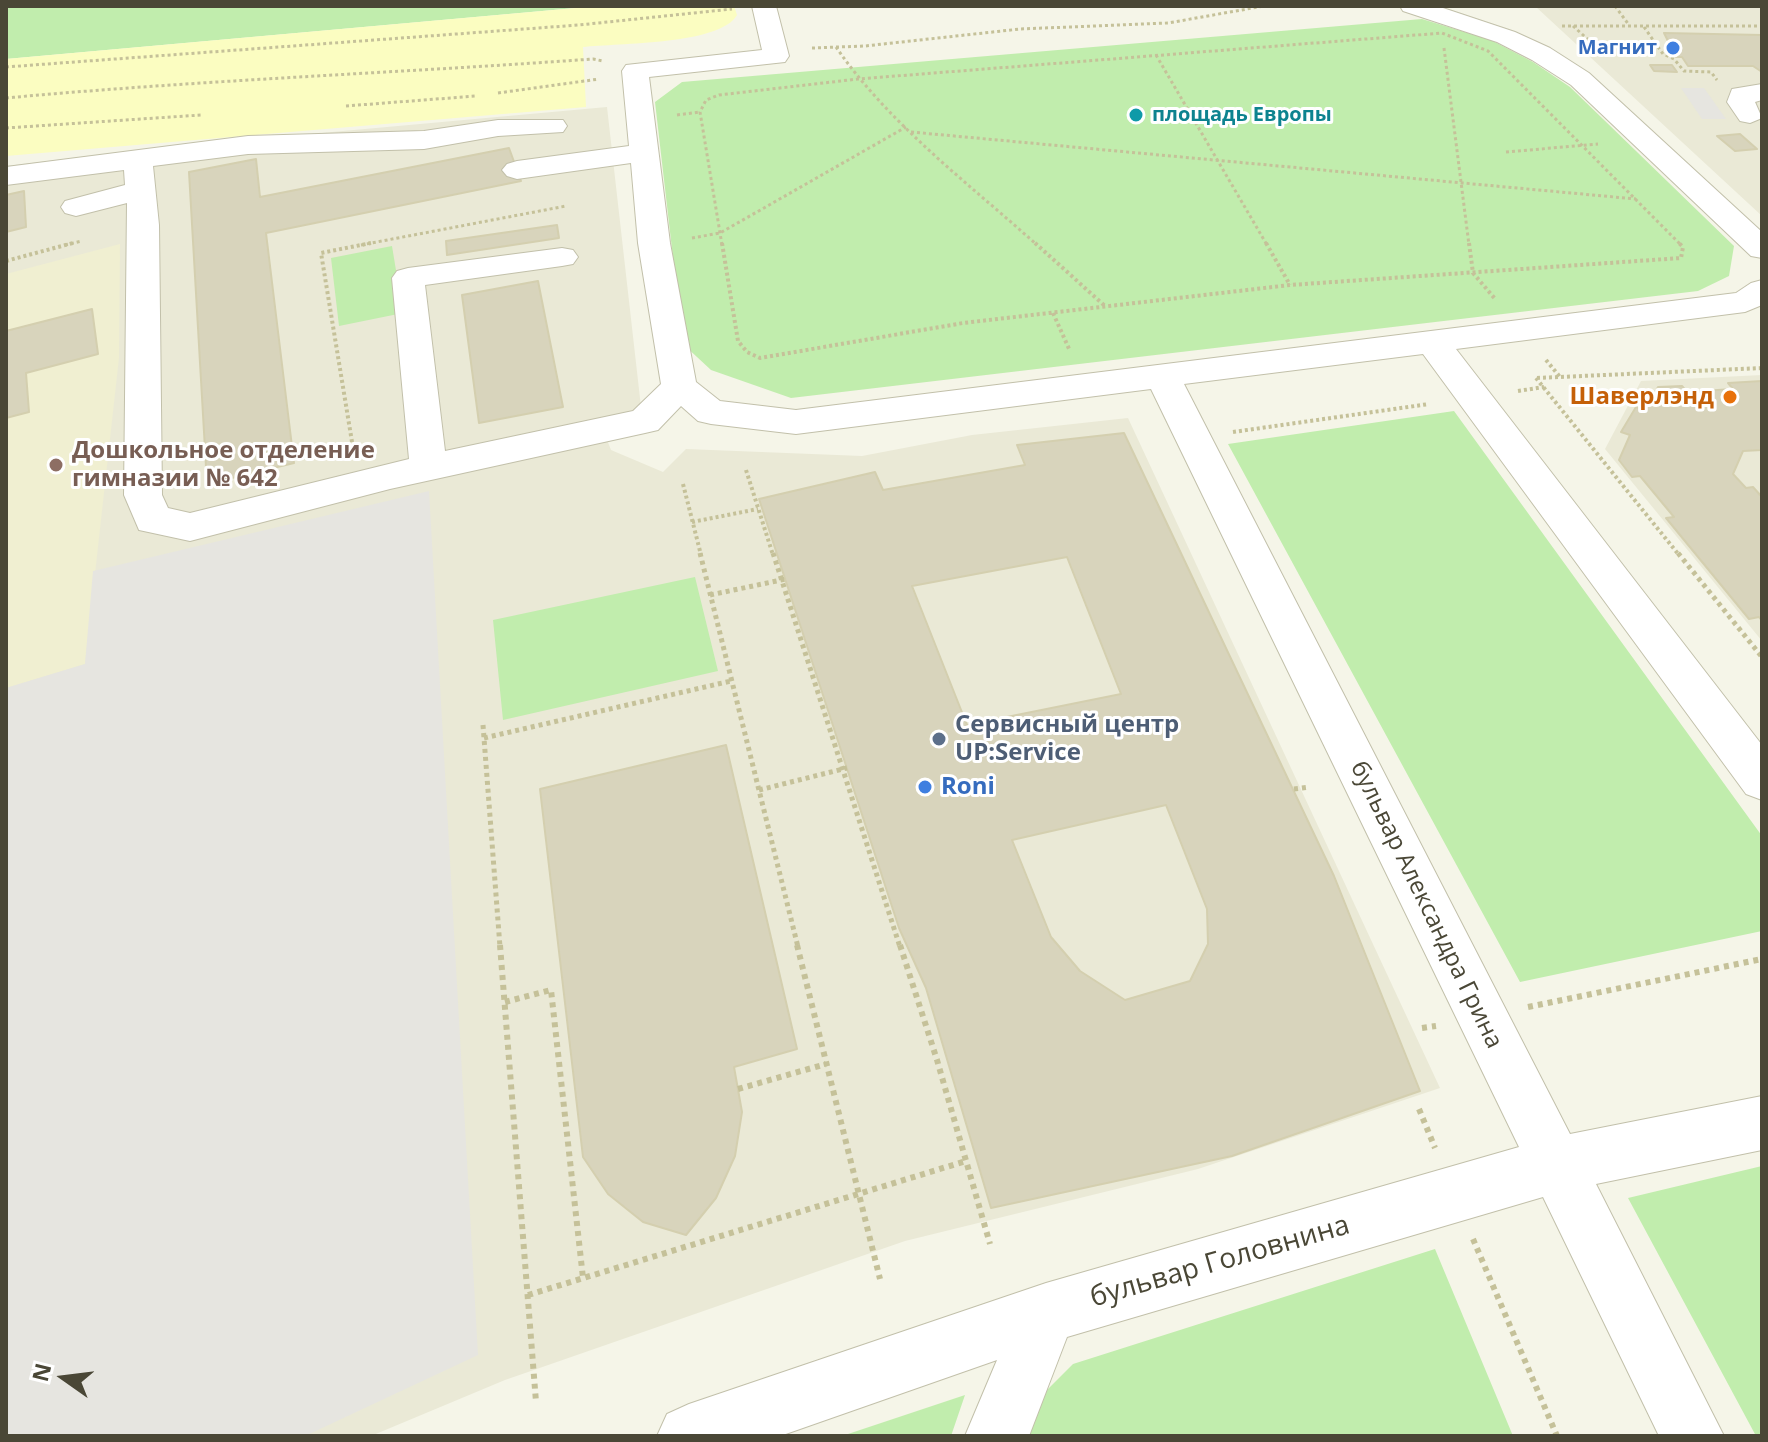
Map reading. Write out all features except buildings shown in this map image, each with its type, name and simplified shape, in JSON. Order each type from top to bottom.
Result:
[{"type":"street","points":[[764,6],[776,56],[635,71],[654,243],[679,387],[711,412],[796,422],[1745,302],[1762,290]]},
{"type":"street","points":[[1412,6],[1452,27],[1506,37],[1541,54],[1580,79],[1762,249]]},
{"type":"street","points":[[76,207],[139,175],[248,145],[553,126]]},
{"type":"street","points":[[517,170],[643,153]]},
{"type":"street","points":[[6,176],[139,175]]},
{"type":"street","points":[[139,175],[144,225],[143,495],[153,520],[190,527],[428,468],[645,421],[679,387]]},
{"type":"street","points":[[428,468],[408,278],[562,257]]},
{"type":"street","points":[[1433,343],[1762,780]]},
{"type":"street","name":"бульвар Александра Грина","points":[[1161,374],[1692,1436]]},
{"type":"street","name":"бульвар Головнина","points":[[689,1436],[1046,1313],[1555,1165],[1762,1123]]},
{"type":"street","points":[[997,1436],[1009,1399],[1046,1313]]},
{"type":"path","points":[[775,50],[1020,29],[1168,23],[1264,6]]},
{"type":"path","points":[[1615,6],[1629,26]]},
{"type":"path","points":[[6,67],[579,25],[722,12],[742,7]]},
{"type":"path","points":[[1711,72],[1684,71],[1674,59],[1663,54],[1643,26],[1762,26]]},
{"type":"path","points":[[1452,27],[1462,183],[1473,273]]},
{"type":"path","points":[[1452,27],[1488,51],[1585,145],[1683,247],[1681,258],[1290,285],[963,323],[760,358],[747,352],[738,341],[700,112],[706,100],[719,95],[858,79],[1156,55],[1452,27]]},
{"type":"path","points":[[836,47],[858,79],[911,132],[1106,307]]},
{"type":"path","points":[[1156,55],[1290,285]]},
{"type":"path","points":[[6,98],[171,83],[376,74],[593,59],[635,71]]},
{"type":"path","points":[[339,106],[486,95],[595,80],[635,71]]},
{"type":"path","points":[[6,128],[214,114]]},
{"type":"path","points":[[654,243],[720,233],[906,127]]},
{"type":"path","points":[[911,132],[1637,199]]},
{"type":"path","points":[[1506,152],[1647,140]]},
{"type":"path","points":[[6,261],[144,225]]},
{"type":"path","points":[[1762,368],[1536,378],[1762,657]]},
{"type":"path","points":[[1193,438],[1544,387]]},
{"type":"path","points":[[746,470],[937,1060],[990,1244]]},
{"type":"path","points":[[683,484],[880,1279]]},
{"type":"path","points":[[692,523],[758,509]]},
{"type":"path","points":[[710,595],[784,580]]},
{"type":"path","points":[[484,738],[731,681]]},
{"type":"path","points":[[483,725],[536,1402]]},
{"type":"path","points":[[759,790],[845,769]]},
{"type":"path","points":[[1294,789],[1309,787]]},
{"type":"path","points":[[1422,1028],[1762,959]]},
{"type":"path","points":[[505,1002],[551,990],[583,1278]]},
{"type":"path","points":[[738,1089],[826,1064]]},
{"type":"path","points":[[1419,1109],[1557,1436]]},
{"type":"path","points":[[528,1295],[966,1161]]},
{"type":"shaded area","points":[[6,6],[598,6],[6,59]]},
{"type":"shaded area","points":[[1536,7],[1762,8],[1762,216]]},
{"type":"shaded area","name":"площадь Европы","points":[[1422,19],[1491,40],[1533,62],[1570,87],[1734,246],[1729,276],[1698,291],[791,398],[711,370],[683,344],[655,102],[682,82]]},
{"type":"shaded area","points":[[1681,88],[1704,88],[1726,119],[1702,119]]},
{"type":"shaded area","points":[[607,107],[641,407],[600,422],[611,450],[663,472],[686,449],[862,456],[972,435],[1128,418],[1440,1088],[1198,1169],[905,1241],[505,1380],[371,1436],[6,1436],[6,166],[156,148]]},
{"type":"shaded area","name":"Дошкольное отделение гимназии № 642","points":[[120,244],[119,358],[85,664],[6,688],[6,274]]},
{"type":"shaded area","points":[[392,246],[403,313],[339,326],[331,258]]},
{"type":"shaded area","points":[[1762,375],[1762,641],[1605,449],[1641,381]]},
{"type":"shaded area","points":[[1454,411],[1762,836],[1762,931],[1520,982],[1228,444]]},
{"type":"shaded area","points":[[429,491],[478,1355],[305,1436],[6,1436],[6,688],[85,664],[93,571]]},
{"type":"shaded area","points":[[695,577],[718,671],[503,720],[493,620]]},
{"type":"shaded area","points":[[1762,1166],[1762,1436],[1756,1436],[1628,1198]]},
{"type":"shaded area","points":[[1435,1249],[1513,1436],[1022,1436],[1040,1397],[1073,1364]]},
{"type":"shaded area","points":[[965,1395],[951,1436],[842,1436]]},
{"type":"sand","points":[[598,6],[734,6],[737,15],[727,25],[690,37],[583,47],[586,107],[6,156],[6,59]]},
{"type":"place","name":"Магнит","points":[[1673,48]]},
{"type":"place","name":"площадь Европы","points":[[1136,115]]},
{"type":"place","name":"Шаверлэнд","points":[[1730,397]]},
{"type":"place","name":"Дошкольное отделение гимназии № 642","points":[[56,465]]},
{"type":"place","name":"Сервисный центр UP:Service","points":[[939,739]]},
{"type":"place","name":"Roni","points":[[925,787]]}]
